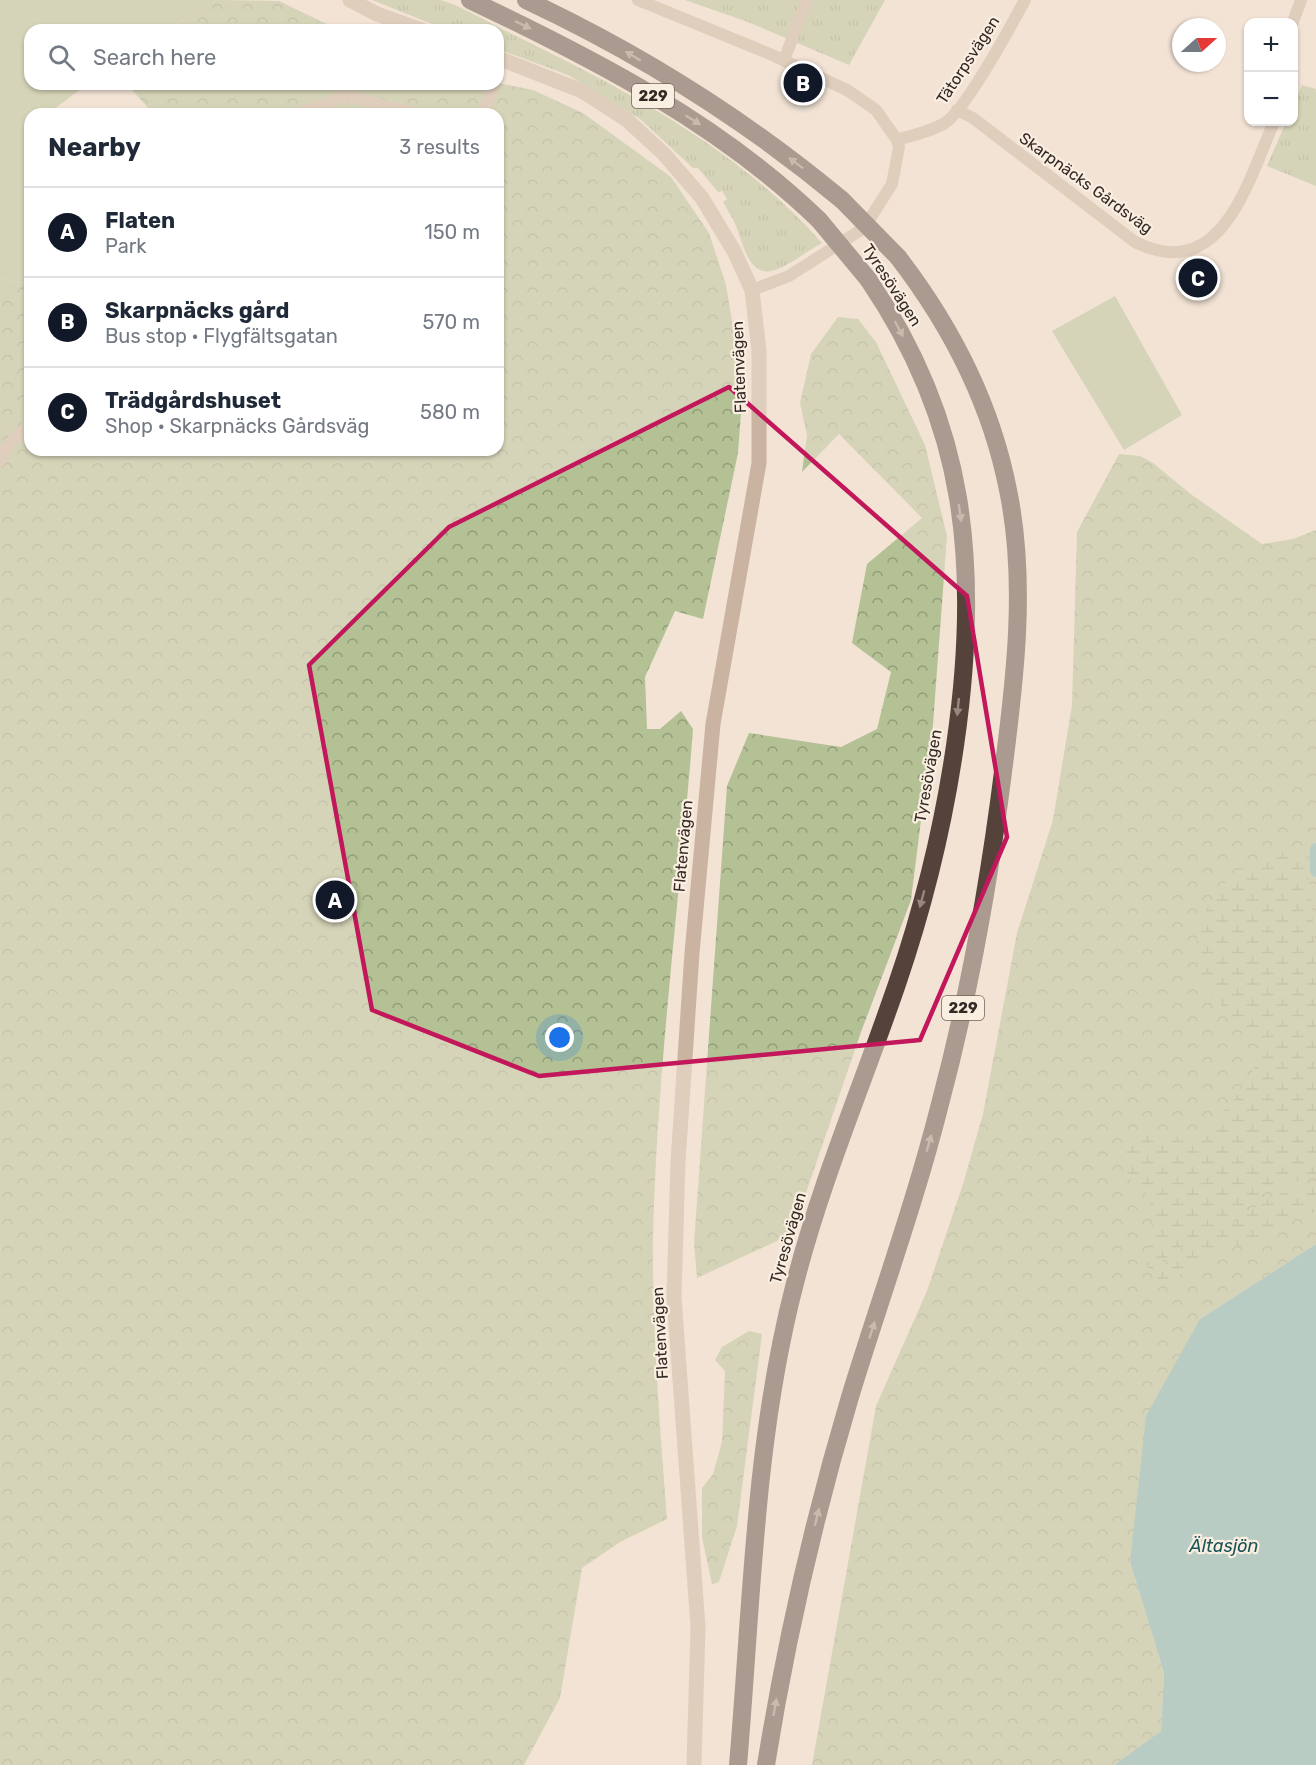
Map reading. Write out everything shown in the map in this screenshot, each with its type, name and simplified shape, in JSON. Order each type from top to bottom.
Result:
[{"type":"highway","name":"Tyresövägen","points":[[470,0],[609,69],[694,121],[778,181],[819,220],[868,279],[916,361],[933,403],[952,466],[961,518],[965,612],[961,686],[942,811],[912,937],[808,1234],[781,1347],[763,1458],[738,1765]]},
{"type":"highway","name":"Tyresövägen","points":[[526,0],[620,48],[713,104],[800,165],[842,200],[898,257],[938,313],[960,351],[977,388],[1001,460],[1009,493],[1016,561],[1017,603],[1011,704],[982,910],[955,1043],[913,1201],[822,1496],[788,1640],[766,1765]]},
{"type":"street","points":[[350,0],[408,24]]},
{"type":"street","points":[[638,0],[784,60],[847,90],[876,110],[897,140],[899,147],[892,184],[864,228],[789,276],[752,290]]},
{"type":"street","points":[[784,60],[807,0]]},
{"type":"street","name":"Tätorpsvägen","points":[[897,140],[931,130],[947,121],[957,110],[1025,0]]},
{"type":"street","points":[[1294,18],[1301,0]]},
{"type":"street","name":"Flatenvägen","points":[[504,64],[582,91],[634,127],[664,154],[702,198],[734,251],[752,290],[759,351],[759,463],[713,724],[694,930],[678,1162],[675,1297],[698,1627],[693,1765]]},
{"type":"street","points":[[485,108],[492,90]]},
{"type":"street","points":[[313,108],[345,96],[394,108]]},
{"type":"street","name":"Skarpnäcks Gårdsväg","points":[[957,110],[973,118],[1135,242],[1151,250],[1172,253],[1187,251],[1209,241],[1225,227],[1272,126]]},
{"type":"street","points":[[0,460],[7,447],[24,429]]},
{"type":"highlighted area","points":[[729,387],[967,596],[1007,837],[920,1040],[539,1076],[372,1010],[309,665],[449,527]]},
{"type":"green space","points":[[0,0],[218,0],[176,24],[24,24],[24,90],[79,90],[56,108],[24,108],[24,283],[0,278]]},
{"type":"green space","points":[[218,0],[279,1],[327,24],[176,24]]},
{"type":"green space","points":[[372,0],[440,0],[493,24],[432,24]]},
{"type":"green space","points":[[685,0],[885,0],[849,65],[748,22]]},
{"type":"green space","points":[[504,30],[636,98],[716,149],[789,209],[822,243],[778,269],[760,270],[754,266],[745,251],[735,223],[723,202],[727,199],[722,191],[718,192],[698,168],[693,168],[640,119],[568,75],[504,51]]},
{"type":"green space","points":[[504,84],[533,90],[583,113],[671,177],[709,233],[726,285],[743,386],[738,453],[703,619],[675,611],[645,677],[647,729],[660,729],[681,711],[693,729],[664,1046],[655,1173],[653,1272],[655,1343],[667,1519],[620,1542],[582,1568],[560,1698],[524,1765],[0,1765],[0,278],[24,283],[24,456],[504,456],[504,108],[148,108],[132,90],[504,90]]},
{"type":"green space","points":[[1302,85],[1316,89],[1316,186],[1267,166],[1284,126],[1298,126],[1298,94]]},
{"type":"green space","points":[[1115,296],[1182,415],[1124,450],[1052,331]]},
{"type":"green space","points":[[838,317],[858,319],[876,342],[925,445],[947,536],[933,724],[911,900],[861,1032],[792,1234],[697,1278],[694,1243],[727,786],[749,733],[841,747],[877,729],[891,672],[852,643],[867,564],[922,518],[839,434],[802,472],[807,435],[800,403],[811,354]]},
{"type":"green space","points":[[1119,454],[1140,456],[1153,463],[1192,495],[1262,544],[1293,539],[1316,530],[1316,1244],[1200,1319],[1130,1562],[1164,1673],[1161,1731],[1114,1765],[812,1765],[876,1406],[927,1291],[963,1184],[983,1114],[1017,933],[1053,820],[1072,705],[1077,532]]},
{"type":"green space","points":[[1306,849],[1316,956],[1316,1175],[1268,1191],[1161,1261],[1151,1272],[1144,1261],[1151,1232],[1151,1208],[1144,1190],[1136,1188],[1127,1170],[1123,1150],[1126,1141],[1132,1136],[1141,1134],[1184,1137],[1201,1130],[1211,1123],[1240,1092],[1258,1057],[1252,1034],[1216,999],[1201,975],[1197,958],[1197,940],[1201,923],[1208,906],[1219,891],[1231,877],[1246,866],[1266,856]]},
{"type":"green space","points":[[1316,1182],[1316,1213],[1288,1218],[1250,1247],[1220,1244],[1197,1266],[1163,1282],[1156,1277],[1166,1267],[1271,1197]]},
{"type":"green space","points":[[749,1331],[762,1334],[737,1526],[719,1582],[712,1584],[702,1537],[702,1488],[713,1474],[722,1442],[725,1371],[715,1360],[722,1347]]},
{"type":"water","name":"Ältasjön","points":[[1316,1244],[1316,1765],[1114,1765],[1161,1731],[1164,1673],[1130,1562],[1146,1416],[1200,1319]]},
{"type":"waterway","points":[[1316,849],[1316,871]]},
{"type":"place","name":"Skarpnäcks gård","points":[[803,83]]},
{"type":"place","name":"Trädgårdshuset","points":[[1198,278]]},
{"type":"place","name":"Flaten","points":[[335,900]]}]
